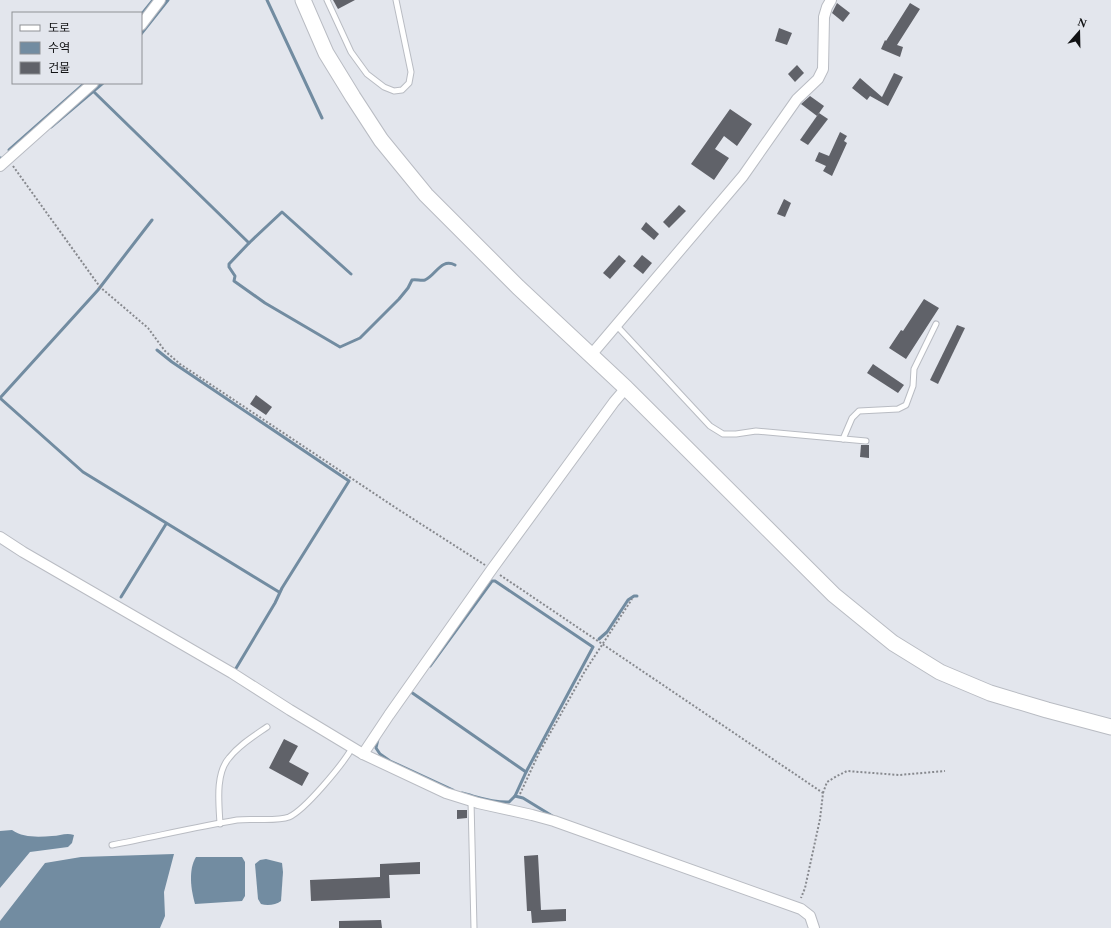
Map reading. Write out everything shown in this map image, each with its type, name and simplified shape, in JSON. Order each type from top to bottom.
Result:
[{"type":"main road","points":[[303,0],[326,53],[353,97],[381,140],[426,195],[518,287],[626,388],[834,596],[893,643],[940,672],[990,693],[1111,727]]},
{"type":"street","points":[[142,24],[160,0]]},
{"type":"street","points":[[591,355],[743,176],[797,99],[818,79],[823,69],[824,17],[831,0]]},
{"type":"street","points":[[4,162],[92,84]]},
{"type":"street","points":[[363,754],[384,721],[492,569],[614,402],[626,388]]},
{"type":"street","points":[[0,537],[23,552],[232,673],[363,754],[446,793],[471,801],[554,821],[797,907],[810,916],[814,928]]},
{"type":"lane","points":[[326,0],[351,52],[367,74],[384,87],[394,91],[402,90],[409,83],[411,72],[396,0]]},
{"type":"lane","points":[[843,439],[852,418],[859,411],[898,409],[906,405],[913,386],[914,369],[936,324]]},
{"type":"lane","points":[[616,325],[710,426],[723,434],[756,431],[866,441]]},
{"type":"lane","points":[[220,824],[219,789],[222,768],[228,758],[247,741],[267,727]]},
{"type":"lane","points":[[112,845],[239,820],[289,817],[304,805],[344,762],[352,748]]},
{"type":"lane","points":[[471,801],[474,928]]},
{"type":"path","points":[[4,162],[100,286],[148,328],[165,351],[180,364],[396,508],[492,569],[823,793]]},
{"type":"path","points":[[520,794],[539,753],[585,671],[632,599]]},
{"type":"path","points":[[797,907],[806,880],[820,819],[823,793],[827,782],[847,771],[899,774],[945,771]]},
{"type":"water","points":[[12,830],[16,833],[42,837],[68,834],[74,835],[72,843],[68,847],[30,852],[0,888],[0,831]]},
{"type":"water","points":[[174,854],[164,892],[165,916],[160,928],[0,928],[0,921],[45,863],[81,857]]},
{"type":"water","points":[[196,857],[242,857],[245,862],[245,896],[242,901],[195,904],[191,886],[191,874],[193,862]]},
{"type":"water","points":[[266,859],[282,863],[283,872],[281,901],[271,905],[261,904],[258,899],[255,864],[260,860]]},
{"type":"building","points":[[333,0],[355,0],[338,9]]},
{"type":"building","points":[[837,3],[850,13],[843,22],[832,13]]},
{"type":"building","points":[[910,3],[920,9],[897,45],[903,47],[900,57],[881,49],[885,40],[886,41]]},
{"type":"building","points":[[779,28],[792,33],[787,45],[775,41]]},
{"type":"building","points":[[797,65],[804,73],[795,82],[788,74]]},
{"type":"building","points":[[894,73],[903,77],[888,106],[870,96],[867,100],[852,88],[860,78],[882,97]]},
{"type":"building","points":[[810,96],[824,106],[817,116],[801,104]]},
{"type":"building","points":[[730,109],[752,124],[737,146],[724,136],[715,149],[729,158],[714,180],[691,164]]},
{"type":"building","points":[[819,113],[828,119],[808,145],[800,140]]},
{"type":"building","points":[[840,132],[847,136],[844,141],[847,143],[832,176],[823,171],[826,166],[815,161],[819,152],[829,156]]},
{"type":"building","points":[[784,199],[791,203],[785,217],[777,214]]},
{"type":"building","points":[[679,205],[686,211],[669,228],[663,222]]},
{"type":"building","points":[[646,222],[659,234],[654,240],[641,229]]},
{"type":"building","points":[[619,255],[626,261],[610,279],[603,273]]},
{"type":"building","points":[[642,255],[652,263],[643,274],[633,266]]},
{"type":"building","points":[[924,299],[939,308],[906,359],[889,348],[901,330],[903,331]]},
{"type":"building","points":[[957,325],[965,328],[938,384],[930,380]]},
{"type":"building","points":[[873,364],[904,385],[898,393],[867,373]]},
{"type":"building","points":[[256,395],[272,407],[266,415],[250,404]]},
{"type":"building","points":[[861,445],[869,445],[869,458],[860,457]]},
{"type":"building","points":[[284,739],[298,746],[289,762],[309,773],[302,786],[269,768]]},
{"type":"building","points":[[457,810],[467,810],[467,818],[457,819]]},
{"type":"building","points":[[538,855],[541,910],[566,909],[566,921],[532,923],[531,911],[527,911],[524,856]]},
{"type":"building","points":[[420,862],[420,874],[389,875],[390,898],[311,901],[310,880],[380,877],[380,864]]},
{"type":"building","points":[[381,920],[382,928],[339,928],[339,921]]},
{"type":"waterway","points":[[142,14],[153,0]]},
{"type":"waterway","points":[[142,33],[168,0]]},
{"type":"waterway","points":[[267,0],[322,118]]},
{"type":"waterway","points":[[9,150],[84,84]]},
{"type":"waterway","points":[[51,127],[102,84]]},
{"type":"waterway","points":[[93,91],[249,243],[282,212],[351,274]]},
{"type":"waterway","points":[[0,398],[98,290],[152,220]]},
{"type":"waterway","points":[[249,243],[229,264],[229,267],[235,276],[234,281],[265,303],[340,347],[360,338],[399,299],[408,288],[412,280],[425,280],[442,265],[450,263],[455,265]]},
{"type":"waterway","points":[[157,350],[172,362],[349,481],[282,588],[275,603],[235,670]]},
{"type":"waterway","points":[[0,398],[83,472],[279,592]]},
{"type":"waterway","points":[[121,597],[166,524]]},
{"type":"waterway","points":[[430,666],[492,581],[495,581],[593,647],[526,772],[515,796]]},
{"type":"waterway","points":[[599,639],[607,632],[628,600],[634,596],[637,596]]},
{"type":"waterway","points":[[411,692],[526,772]]},
{"type":"waterway","points":[[378,739],[376,748],[380,754],[390,761],[453,790]]},
{"type":"waterway","points":[[462,793],[497,802],[509,802],[515,796],[523,798],[554,817]]}]
